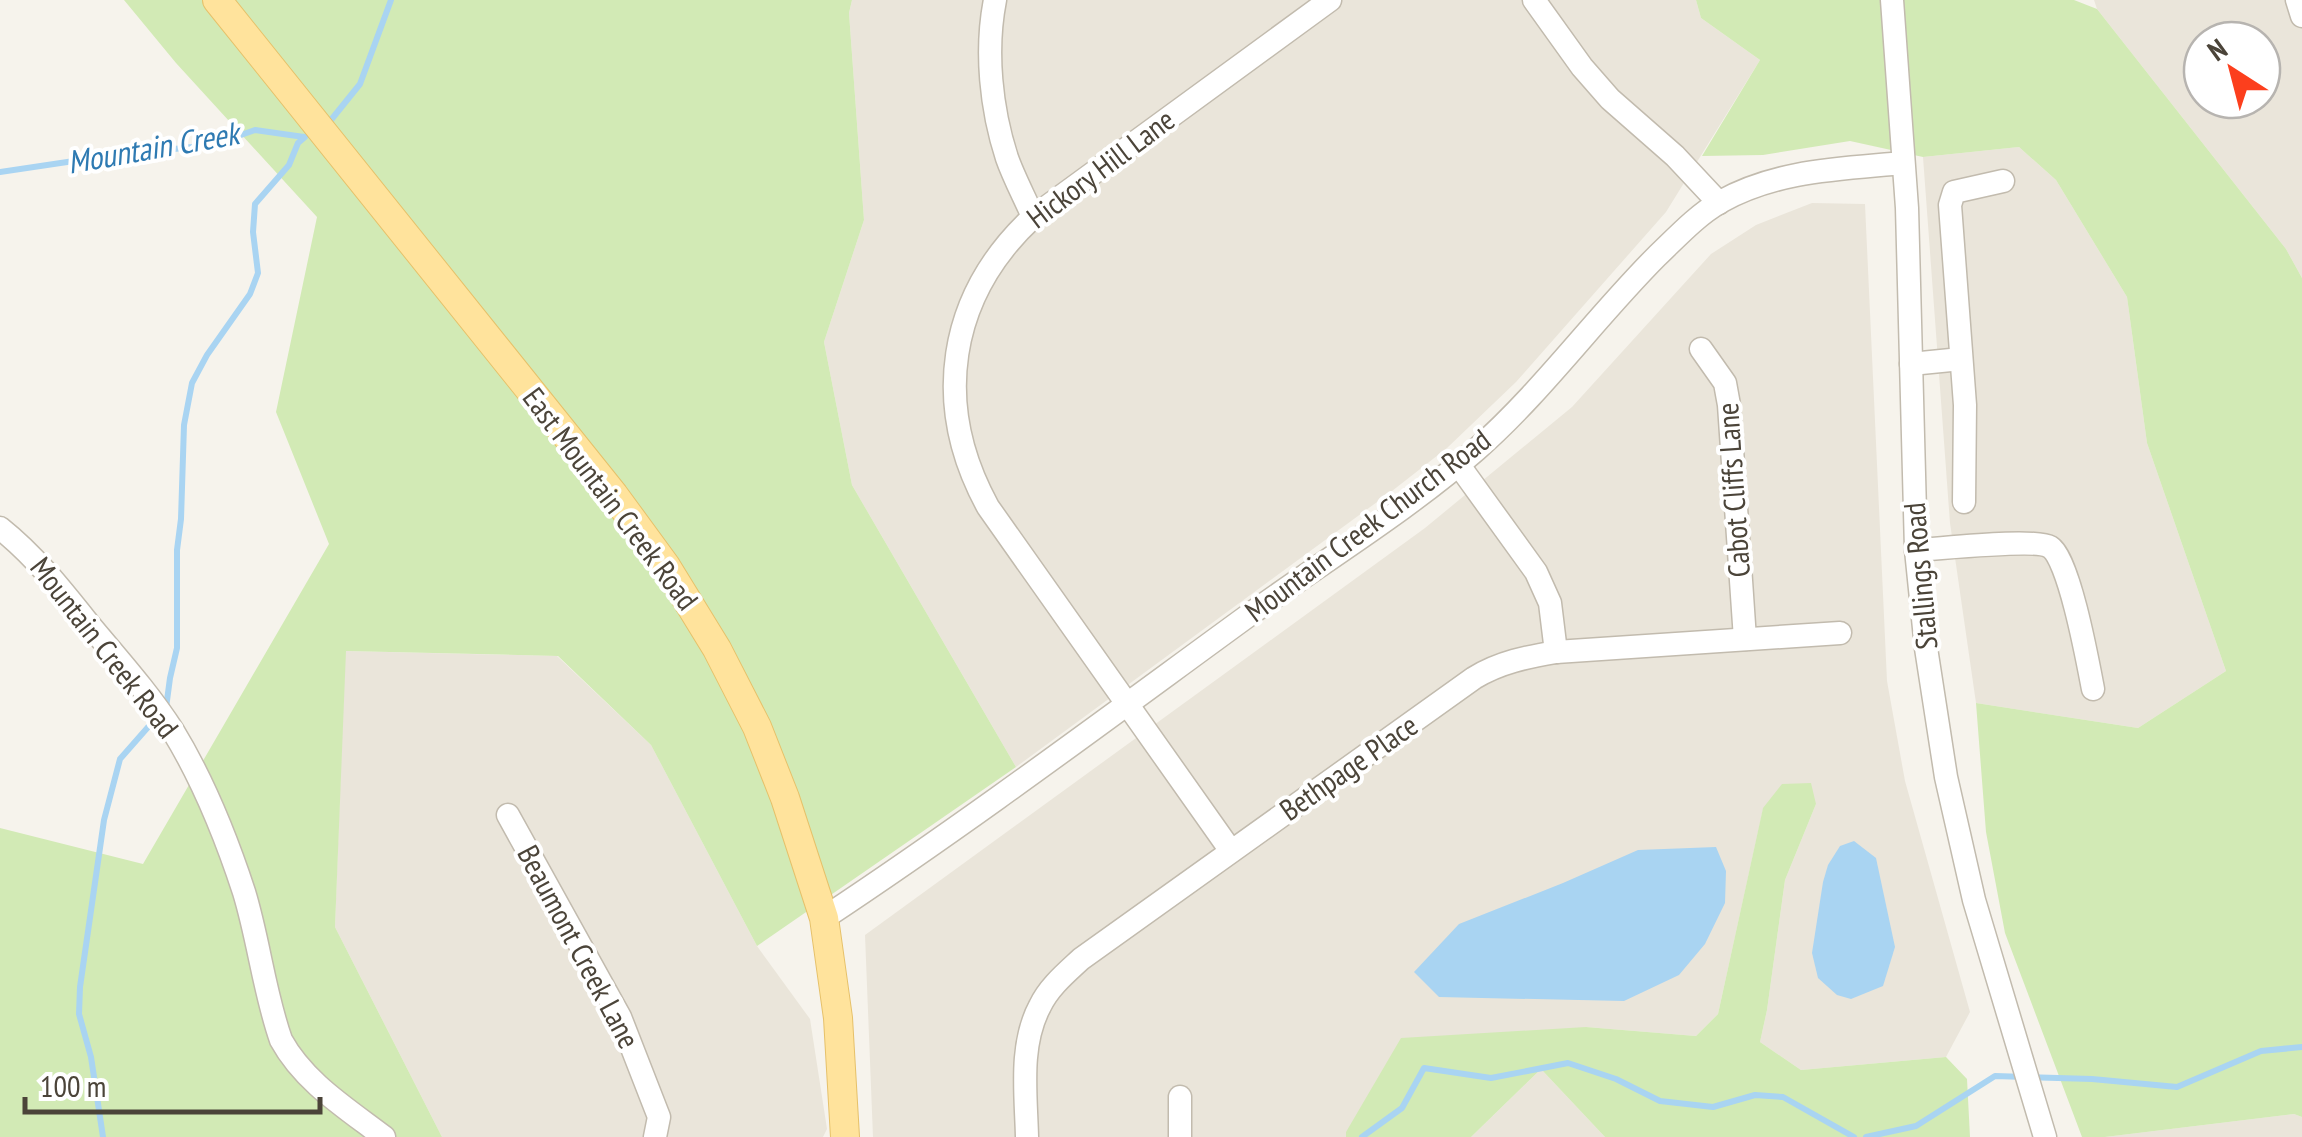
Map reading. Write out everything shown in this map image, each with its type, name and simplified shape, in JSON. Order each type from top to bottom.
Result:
[{"type":"main road","name":"East Mountain Creek Road","points":[[217,0],[614,495],[666,566],[717,649],[757,727],[824,918],[843,1070],[845,1137]]},
{"type":"street","points":[[995,0],[990,39],[1000,126],[1008,160],[1033,217]]},
{"type":"street","name":"Hickory Hill Lane","points":[[1231,852],[988,508],[959,436],[956,354],[972,301],[998,254],[1033,217],[1330,0]]},
{"type":"street","points":[[1534,0],[1582,67],[1610,98],[1719,202]]},
{"type":"street","name":"Stallings Road","points":[[1892,0],[1903,163],[1916,550],[1926,648],[1946,776],[1974,900],[2045,1137]]},
{"type":"street","points":[[2297,0],[2302,16]]},
{"type":"street","name":"Mountain Creek Church Road","points":[[824,918],[1422,493],[1501,427],[1638,276],[1692,222],[1719,202],[1760,183],[1799,172],[1903,163]]},
{"type":"street","points":[[1964,502],[1966,405],[1950,204],[1954,192],[2003,182]]},
{"type":"street","name":"Cabot Cliffs Lane","points":[[1701,349],[1725,383],[1730,406],[1745,639]]},
{"type":"street","points":[[1911,364],[1961,358]]},
{"type":"street","points":[[1458,464],[1544,587],[1556,652]]},
{"type":"street","name":"Mountain Creek Road","points":[[0,528],[50,576],[174,732],[221,830],[244,891],[280,1040],[305,1076],[384,1137]]},
{"type":"street","points":[[1916,550],[2030,543],[2051,547],[2065,572],[2093,689]]},
{"type":"street","name":"Bethpage Place","points":[[1027,1137],[1025,1058],[1039,1006],[1057,980],[1482,672],[1516,659],[1556,652],[1840,633]]},
{"type":"street","name":"Beaumont Creek Lane","points":[[508,814],[620,1017],[660,1117],[656,1137]]},
{"type":"street","points":[[1180,1097],[1180,1137]]},
{"type":"shaded area","points":[[852,0],[1696,0],[1701,18],[1760,60],[1666,212],[1516,382],[1447,448],[1016,767],[852,485],[824,342],[864,220],[849,13]]},
{"type":"shaded area","points":[[2094,0],[2302,0],[2302,278],[2286,249],[2184,120],[2282,120],[2282,20],[2182,20],[2182,117],[2097,9]]},
{"type":"shaded area","points":[[2019,147],[2056,180],[2127,297],[2147,443],[2226,671],[2138,728],[1976,703],[1950,523],[1923,157]]},
{"type":"shaded area","points":[[1812,203],[1865,204],[1887,681],[1905,781],[1970,1012],[1946,1057],[1801,1070],[1760,1042],[1785,880],[1816,804],[1763,809],[1718,1014],[1696,1036],[1586,1027],[1346,1132],[1346,1137],[873,1137],[865,935],[1425,528],[1572,407],[1711,254],[1756,225]]},
{"type":"shaded area","points":[[345,651],[557,656],[651,745],[757,946],[810,1019],[827,1129],[823,1137],[442,1137],[335,927]]},
{"type":"shaded area","points":[[1541,1069],[1605,1137],[1471,1137]]},
{"type":"shaded area","points":[[2294,1114],[2302,1117],[2302,1137],[2105,1137]]},
{"type":"green space","points":[[124,0],[852,0],[849,13],[864,220],[824,342],[852,485],[1016,767],[757,946],[651,745],[558,656],[346,651],[335,927],[442,1137],[0,1137],[0,828],[143,864],[329,544],[276,412],[317,217],[176,63]]},
{"type":"green space","points":[[1696,0],[2074,0],[2097,9],[2286,249],[2302,278],[2302,1117],[2294,1114],[2082,1137],[2005,933],[1986,832],[1976,703],[2138,728],[2226,671],[2147,443],[2127,297],[2056,180],[2019,147],[1923,157],[1850,141],[1763,155],[1702,156],[1760,60],[1701,18]]},
{"type":"green space","points":[[1811,783],[1816,804],[1785,880],[1760,1042],[1801,1070],[1946,1057],[1967,1079],[1970,1137],[1605,1137],[1541,1069],[1471,1137],[1346,1137],[1401,1038],[1586,1027],[1696,1036],[1718,1014],[1763,808],[1782,784]]},
{"type":"water","points":[[1854,841],[1876,858],[1895,947],[1883,986],[1851,999],[1837,995],[1818,978],[1812,953],[1828,865],[1840,846]]},
{"type":"water","points":[[1716,847],[1726,871],[1725,903],[1705,944],[1679,975],[1624,1001],[1439,997],[1414,972],[1459,924],[1638,850]]},
{"type":"waterway","name":"Mountain Creek","points":[[331,120],[360,84],[391,0]]},
{"type":"waterway","name":"Mountain Creek","points":[[0,172],[192,147],[255,130],[304,137]]},
{"type":"waterway","points":[[166,708],[177,648],[177,550],[184,425],[192,383],[250,294],[258,273],[253,232],[255,204],[289,165],[298,143],[305,137]]},
{"type":"waterway","points":[[103,1137],[91,1057],[79,1014],[80,987],[104,820],[120,759],[149,726]]},
{"type":"waterway","points":[[1866,1137],[1916,1126],[1995,1076],[2177,1087],[2261,1051],[2302,1047]]},
{"type":"waterway","points":[[1362,1137],[1402,1108],[1424,1068],[1491,1078],[1568,1063],[1616,1079],[1660,1101],[1713,1107],[1755,1095],[1783,1097],[1854,1137]]}]
